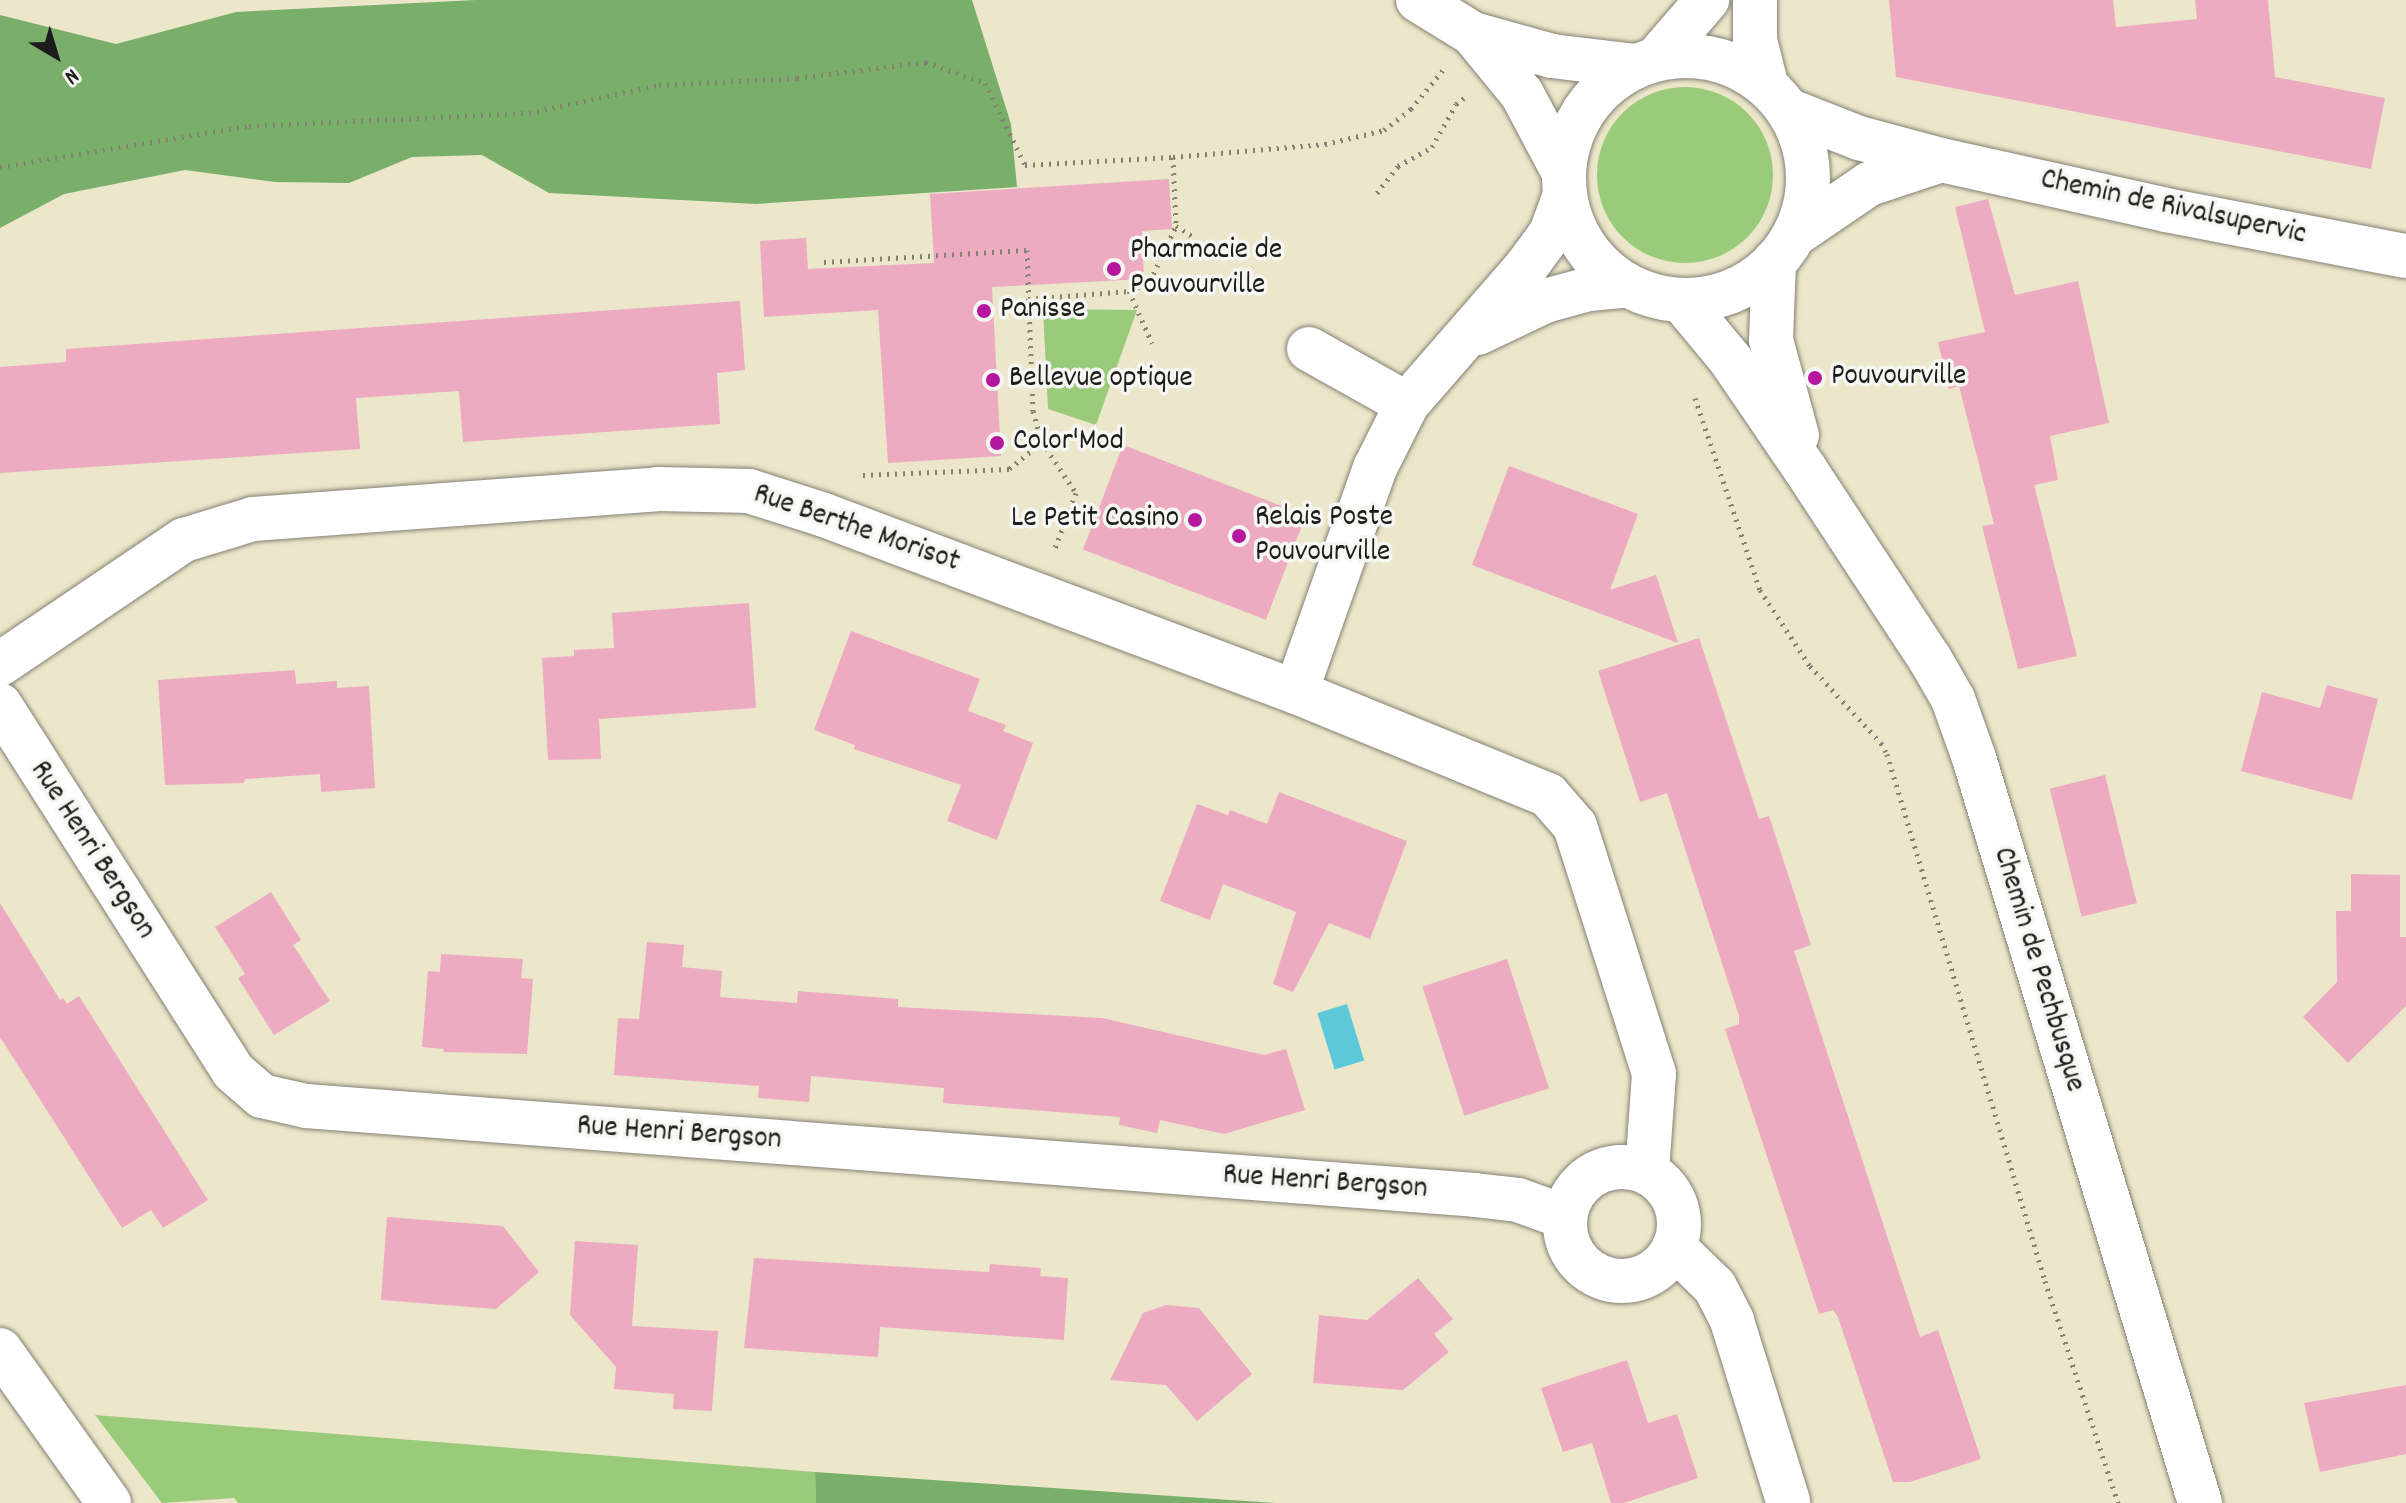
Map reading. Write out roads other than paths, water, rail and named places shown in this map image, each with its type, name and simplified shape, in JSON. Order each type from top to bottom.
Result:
[{"type":"street","points":[[1418,0],[1473,34],[1552,56],[1646,62],[1696,55],[1733,64],[1778,98]]},
{"type":"street","points":[[1647,1172],[1654,1074],[1575,826],[1548,795],[1296,692],[1375,468],[1407,404],[1526,267],[1551,233],[1564,185],[1567,144],[1584,108],[1612,80],[1646,62],[1707,0]]},
{"type":"street","points":[[1755,0],[1755,40],[1808,160],[1804,212],[1784,249]]},
{"type":"street","points":[[1473,34],[1522,94],[1564,185],[1572,225],[1586,249],[1604,270],[1627,286],[1653,296],[1681,300],[1715,297],[1747,283],[1784,249],[1869,184],[1941,160]]},
{"type":"street","name":"Chemin de Rivalsupervic","points":[[1778,98],[1859,138],[1941,160],[2166,210],[2406,256]]},
{"type":"street","name":"Chemin de Pechbusque","points":[[1784,249],[1771,340],[1805,469]]},
{"type":"street","points":[[1458,343],[1545,301],[1589,289],[1627,286]]},
{"type":"street","name":"Chemin de Pechbusque","points":[[1681,300],[1730,359],[1805,469],[1953,699],[1974,758],[2200,1503]]},
{"type":"street","points":[[1309,349],[1407,404]]},
{"type":"street","name":"Rue Berthe Morisot","points":[[0,664],[184,540],[253,519],[657,489],[749,491],[1038,594],[1296,692]]},
{"type":"street","name":"Rue Henri Bergson","points":[[0,705],[233,1071],[262,1096],[306,1106],[1475,1195],[1518,1200],[1565,1217]]},
{"type":"street","points":[[1612,1168],[1647,1172],[1661,1182],[1675,1204],[1679,1230],[1674,1247],[1664,1262],[1634,1280],[1598,1276],[1572,1252],[1566,1235],[1565,1217],[1570,1200],[1595,1174],[1612,1168]]},
{"type":"street","points":[[1674,1247],[1715,1287],[1732,1321],[1788,1501]]},
{"type":"street","points":[[0,1350],[109,1503]]},
{"type":"water","points":[[1347,1004],[1364,1060],[1335,1069],[1317,1013]]},
{"type":"place","name":"Pharmacie de Pouvourville","points":[[1114,269]]},
{"type":"place","name":"Panisse","points":[[984,311]]},
{"type":"place","name":"Pouvourville","points":[[1815,378]]},
{"type":"place","name":"Bellevue optique","points":[[993,380]]},
{"type":"place","name":"Color'Mod","points":[[997,443]]},
{"type":"place","name":"Le Petit Casino","points":[[1195,520]]},
{"type":"place","name":"Relais Poste Pouvourville","points":[[1239,536]]}]
